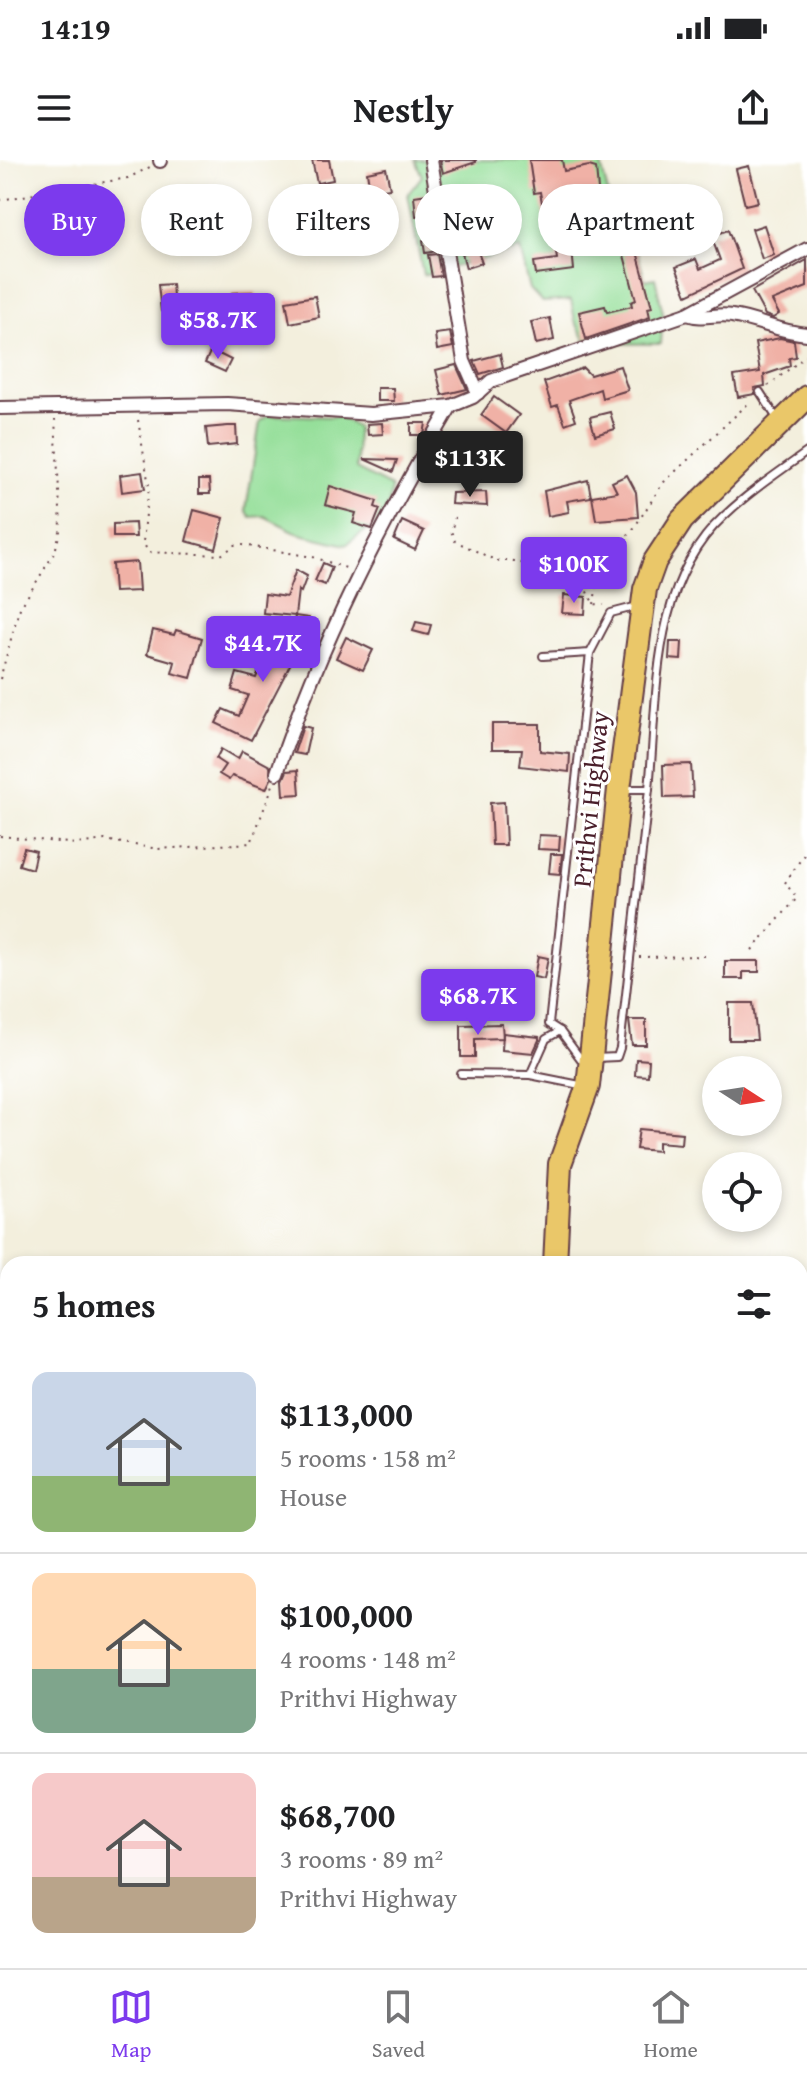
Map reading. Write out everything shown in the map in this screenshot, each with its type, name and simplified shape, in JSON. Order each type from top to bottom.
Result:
[{"type":"highway","name":"Prithvi Highway","points":[[555,1256],[560,1164],[589,1072],[641,606],[655,561],[682,520],[807,397]]},
{"type":"street","points":[[431,160],[464,361],[478,393]]},
{"type":"street","points":[[0,408],[138,403],[227,404],[371,414],[451,406],[478,393],[491,381],[687,314],[807,249]]},
{"type":"street","points":[[687,314],[701,319],[730,315],[781,332],[807,334]]},
{"type":"street","points":[[277,773],[304,692],[361,572],[451,406]]},
{"type":"lane","points":[[760,392],[780,422]]},
{"type":"lane","points":[[461,1074],[589,1072],[617,1057],[649,789],[662,637],[683,570],[721,518],[807,452]]},
{"type":"lane","points":[[589,1072],[560,1031],[549,1024],[590,653],[611,613],[641,606]]},
{"type":"lane","points":[[543,656],[590,653]]},
{"type":"lane","points":[[619,789],[649,789]]},
{"type":"lane","points":[[530,1075],[546,1039],[560,1031]]},
{"type":"path","points":[[0,200],[128,178],[160,161]]},
{"type":"path","points":[[594,604],[599,568],[634,528],[663,483],[760,392],[807,355]]},
{"type":"path","points":[[138,403],[139,436],[149,486],[143,542],[148,552],[221,555],[237,544],[313,557],[361,572]]},
{"type":"path","points":[[0,679],[19,610],[46,571],[61,527],[55,406]]},
{"type":"path","points":[[455,517],[451,531],[455,541],[469,545],[497,561],[508,558],[556,578],[567,587],[587,592],[594,604]]},
{"type":"path","points":[[594,604],[606,605]]},
{"type":"path","points":[[0,836],[77,844],[105,840],[158,849],[251,843],[277,773]]},
{"type":"path","points":[[752,950],[797,898],[785,883],[807,850]]},
{"type":"green space","points":[[415,160],[600,160],[606,184],[538,184],[538,256],[638,256],[645,280],[655,278],[663,313],[661,344],[587,343],[575,321],[571,300],[542,302],[530,289],[522,256],[522,184],[416,184],[422,176]]},
{"type":"green space","points":[[415,185],[415,232],[408,194]]},
{"type":"green space","points":[[419,256],[494,256],[423,275]]},
{"type":"green space","points":[[269,415],[340,417],[357,427],[356,469],[391,487],[386,511],[377,524],[346,545],[300,534],[264,516],[251,517],[246,510],[260,421]]},
{"type":"building","points":[[312,160],[329,160],[333,180],[317,183]]},
{"type":"building","points":[[440,160],[476,160],[476,162],[443,173]]},
{"type":"building","points":[[529,160],[562,160],[564,171],[589,166],[596,168],[597,184],[538,184],[538,192],[534,193]]},
{"type":"building","points":[[749,166],[758,202],[745,205],[736,169]]},
{"type":"building","points":[[386,168],[389,184],[369,184],[367,172]]},
{"type":"building","points":[[764,225],[774,255],[762,259],[752,229]]},
{"type":"building","points":[[728,230],[742,269],[687,295],[676,267],[696,259],[700,269],[720,260],[718,256],[723,256],[723,232]]},
{"type":"building","points":[[428,256],[437,256],[441,276],[432,277]]},
{"type":"building","points":[[463,256],[480,256],[482,263],[466,268]]},
{"type":"building","points":[[557,256],[573,256],[574,270],[536,275],[534,262],[557,259]]},
{"type":"building","points":[[624,256],[638,256],[652,307],[648,308],[650,317],[586,339],[579,312],[605,306],[607,312],[632,306],[631,302],[636,300]]},
{"type":"building","points":[[807,260],[807,287],[772,301],[779,314],[773,318],[765,315],[752,291]]},
{"type":"building","points":[[172,284],[174,309],[161,311],[158,285]]},
{"type":"building","points":[[256,292],[257,303],[232,304],[232,293]]},
{"type":"building","points":[[315,296],[319,317],[290,323],[286,301]]},
{"type":"building","points":[[204,303],[217,311],[207,330],[193,322]]},
{"type":"building","points":[[550,318],[554,340],[536,344],[531,322]]},
{"type":"building","points":[[450,332],[453,347],[437,350],[435,334]]},
{"type":"building","points":[[780,338],[794,341],[796,357],[789,358],[790,366],[764,375],[765,386],[754,388],[755,394],[738,397],[734,376],[760,372],[755,343]]},
{"type":"building","points":[[211,350],[231,360],[225,372],[205,363]]},
{"type":"building","points":[[500,354],[503,367],[480,374],[474,361]]},
{"type":"building","points":[[456,365],[467,389],[442,395],[436,370]]},
{"type":"building","points":[[620,366],[628,390],[602,398],[600,389],[569,400],[576,420],[565,424],[558,405],[552,407],[544,382],[583,368],[590,375]]},
{"type":"building","points":[[377,388],[393,388],[394,401],[377,401]]},
{"type":"building","points":[[494,397],[519,415],[506,433],[481,415]]},
{"type":"building","points":[[610,412],[615,429],[595,435],[590,417]]},
{"type":"building","points":[[382,423],[383,434],[368,435],[367,424]]},
{"type":"building","points":[[411,423],[426,423],[424,435],[411,435]]},
{"type":"building","points":[[236,426],[237,444],[208,447],[206,428]]},
{"type":"building","points":[[444,442],[460,452],[453,464],[436,454]]},
{"type":"building","points":[[364,459],[397,460],[393,472]]},
{"type":"building","points":[[142,472],[145,489],[122,492],[120,475]]},
{"type":"building","points":[[627,475],[636,492],[638,517],[596,520],[592,496],[617,492],[612,482]]},
{"type":"building","points":[[199,480],[209,480],[210,494],[199,494]]},
{"type":"building","points":[[588,480],[591,497],[567,501],[569,512],[548,516],[544,491]]},
{"type":"building","points":[[330,486],[377,501],[375,507],[380,509],[372,529],[353,523],[356,513],[325,505]]},
{"type":"building","points":[[486,492],[487,506],[451,504],[452,493]]},
{"type":"building","points":[[194,510],[224,518],[216,549],[186,541]]},
{"type":"building","points":[[402,521],[424,531],[415,550],[394,540]]},
{"type":"building","points":[[135,523],[136,537],[113,537],[113,524]]},
{"type":"building","points":[[137,562],[139,591],[114,592],[112,564]]},
{"type":"building","points":[[323,563],[332,567],[325,585],[315,581]]},
{"type":"building","points":[[296,570],[307,576],[301,592],[298,590],[295,616],[263,613],[265,594],[286,597]]},
{"type":"building","points":[[564,595],[586,597],[585,614],[562,613]]},
{"type":"building","points":[[295,616],[309,618],[306,634],[251,740],[216,723],[223,709],[239,716],[248,695],[232,690],[237,673],[256,678],[261,666],[267,668],[279,637],[291,642]]},
{"type":"building","points":[[416,622],[431,625],[428,635],[413,631]]},
{"type":"building","points":[[153,630],[174,635],[176,630],[202,638],[191,678],[172,673],[175,662],[147,654]]},
{"type":"building","points":[[346,637],[373,650],[363,670],[336,658]]},
{"type":"building","points":[[670,642],[682,642],[681,660],[669,659]]},
{"type":"building","points":[[492,724],[540,724],[540,751],[570,754],[569,772],[520,766],[522,749],[492,749]]},
{"type":"building","points":[[303,726],[311,728],[305,755],[294,753]]},
{"type":"building","points":[[221,749],[238,759],[242,751],[270,766],[271,779],[266,789],[232,776],[229,780],[219,774],[225,765],[216,759]]},
{"type":"building","points":[[691,764],[693,797],[664,798],[663,765]]},
{"type":"building","points":[[298,770],[300,794],[284,795],[283,780],[287,771]]},
{"type":"building","points":[[504,802],[506,845],[492,845],[490,803]]},
{"type":"building","points":[[539,835],[560,836],[559,850],[538,849]]},
{"type":"building","points":[[24,848],[36,851],[32,869],[19,865]]},
{"type":"building","points":[[551,854],[562,854],[560,874],[549,873]]},
{"type":"building","points":[[538,956],[548,958],[544,979],[534,977]]},
{"type":"building","points":[[725,961],[759,961],[759,972],[743,972],[743,979],[725,979]]},
{"type":"building","points":[[729,1003],[753,1003],[757,1040],[729,1040]]},
{"type":"building","points":[[629,1020],[646,1020],[646,1045],[632,1045]]},
{"type":"building","points":[[502,1024],[503,1038],[475,1039],[475,1057],[461,1057],[461,1025]]},
{"type":"building","points":[[503,1033],[539,1037],[539,1040],[533,1053],[502,1050]]},
{"type":"building","points":[[636,1059],[649,1060],[648,1076],[635,1075]]},
{"type":"building","points":[[639,1129],[682,1133],[681,1144],[658,1142],[658,1151],[636,1149]]}]
